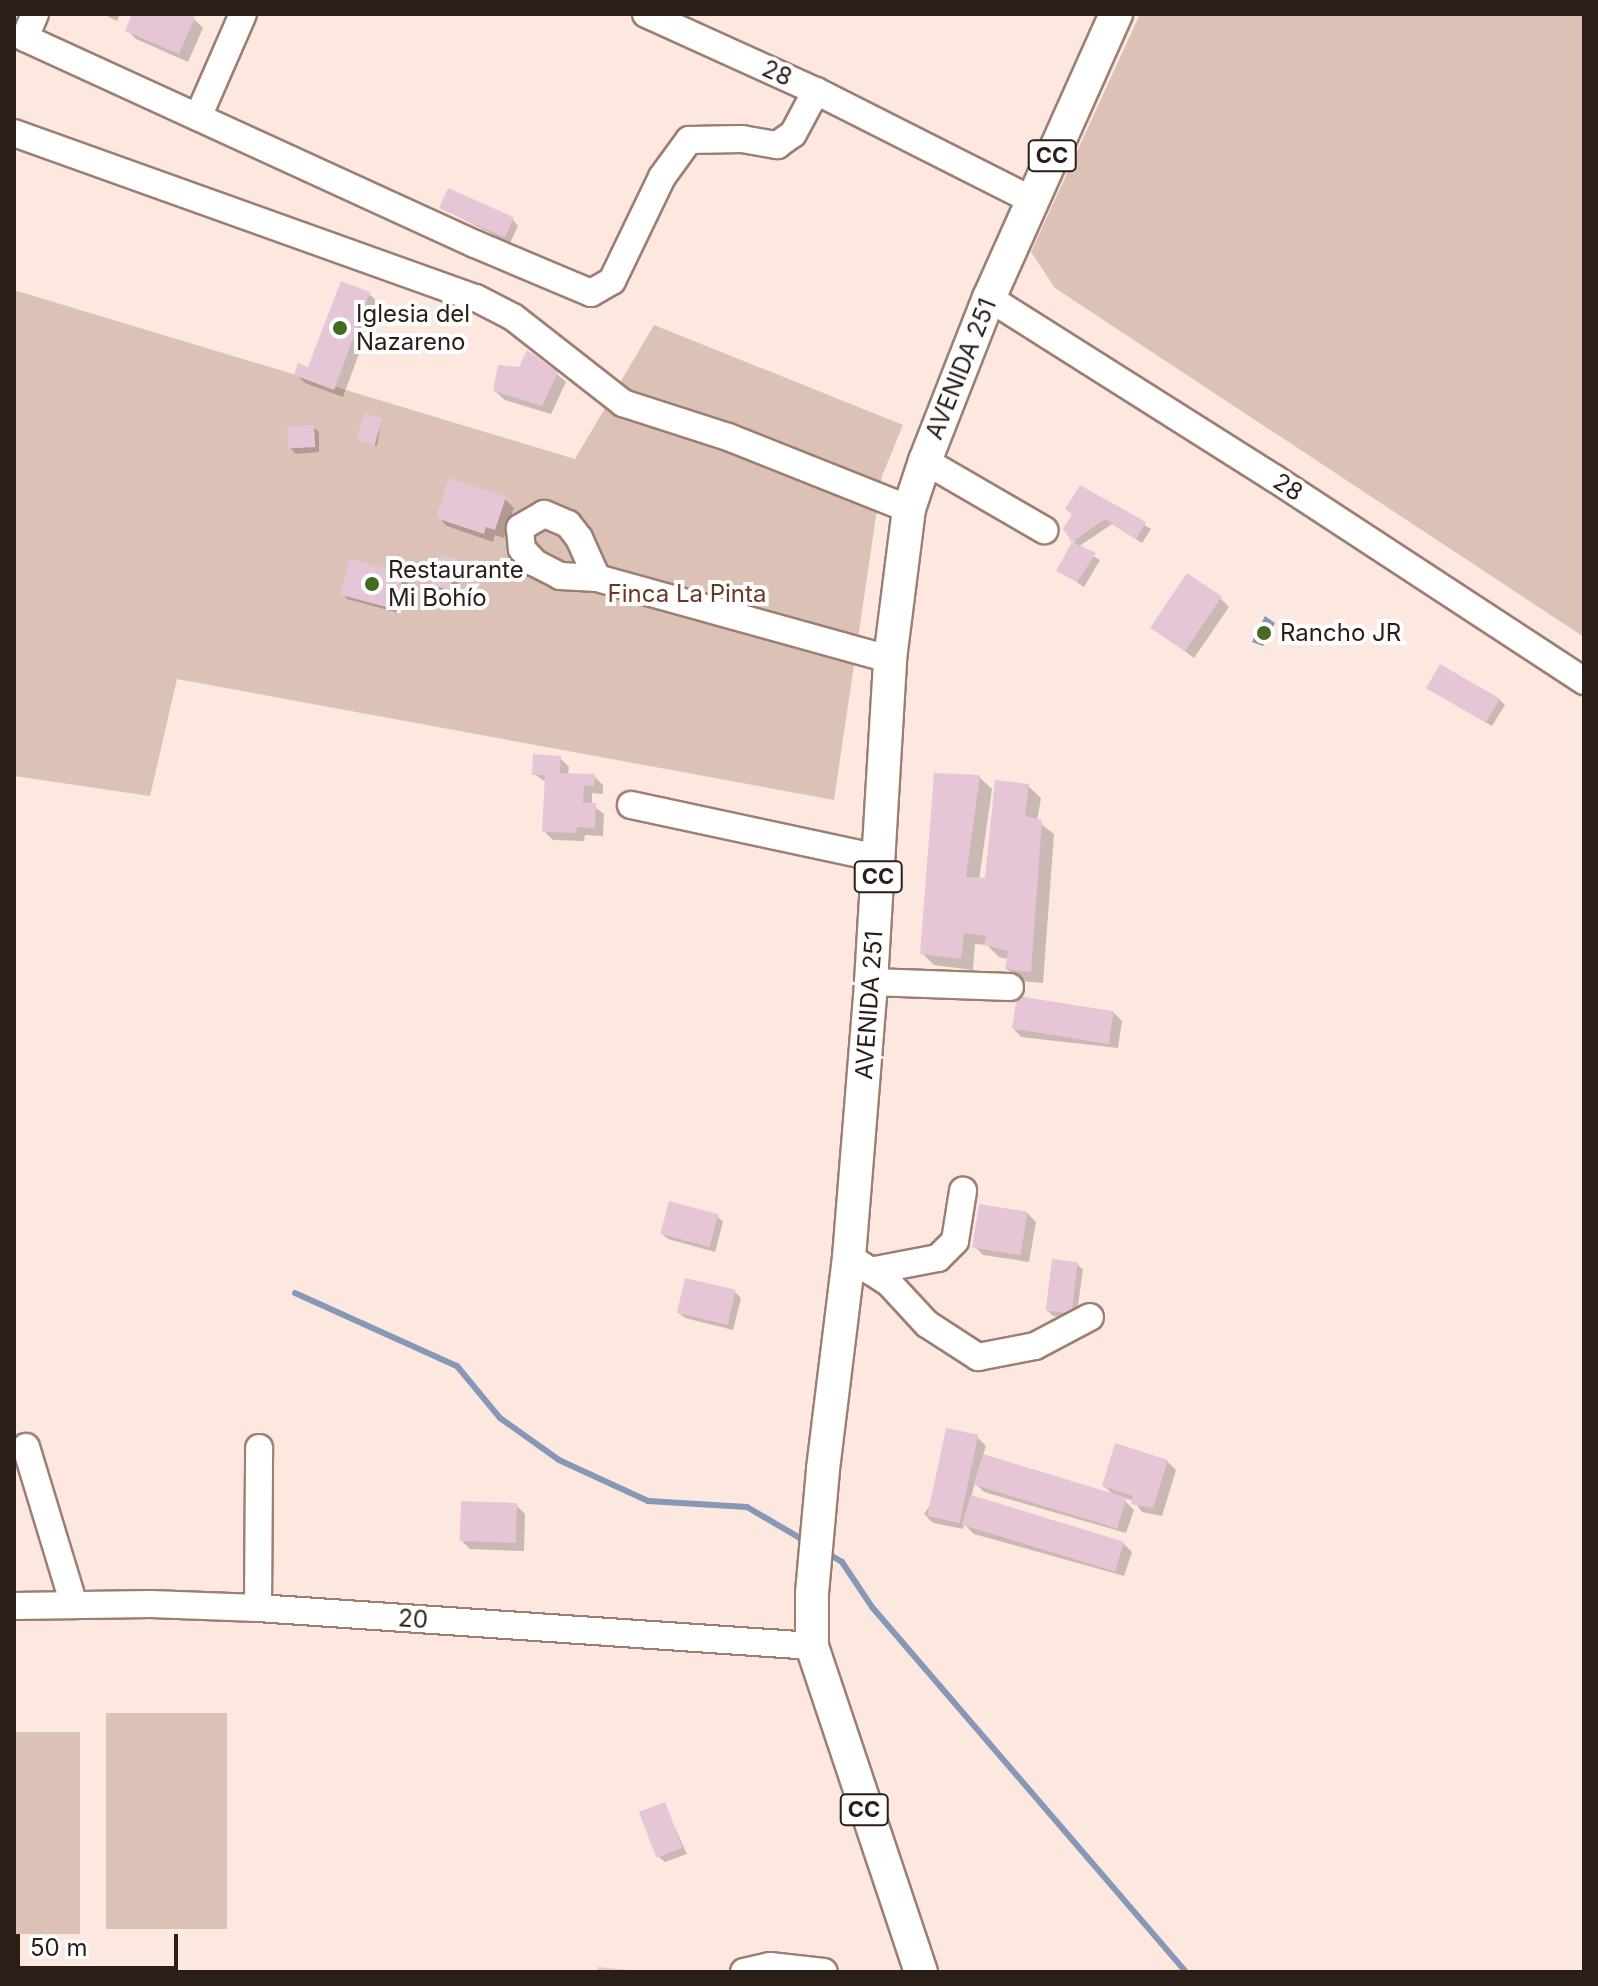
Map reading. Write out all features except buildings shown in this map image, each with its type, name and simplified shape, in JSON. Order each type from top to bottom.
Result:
[{"type":"main road","name":"AVENIDA 251","points":[[921,1972],[812,1646],[812,1593],[823,1469],[860,1264],[871,982],[890,659],[909,509],[925,461],[989,298],[1116,14]]},
{"type":"street","points":[[35,14],[25,38],[475,244],[591,293],[612,281],[662,177],[689,140],[742,139],[777,145],[793,134],[816,91]]},
{"type":"street","points":[[198,117],[243,14]]},
{"type":"street","name":"28","points":[[646,14],[816,91],[1034,201]]},
{"type":"street","points":[[14,133],[476,298],[513,317],[623,403],[728,437],[909,509]]},
{"type":"street","name":"28","points":[[989,298],[1261,469],[1584,681]]},
{"type":"street","points":[[925,461],[1044,530]]},
{"type":"street","points":[[597,578],[890,659]]},
{"type":"street","points":[[631,805],[879,858]]},
{"type":"street","points":[[871,982],[1010,987]]},
{"type":"street","points":[[860,1264],[938,1258],[955,1241],[963,1191]]},
{"type":"street","points":[[860,1264],[889,1283],[927,1324],[978,1357],[1035,1346],[1090,1317]]},
{"type":"street","points":[[26,1447],[74,1605]]},
{"type":"street","points":[[258,1608],[259,1448]]},
{"type":"street","name":"20","points":[[14,1606],[258,1608],[812,1646]]},
{"type":"street","points":[[744,1972],[770,1966],[824,1972]]},
{"type":"green space","points":[[1140,14],[1584,14],[1584,637],[1055,288],[1031,252]]},
{"type":"green space","name":"Finca La Pinta","points":[[14,290],[575,459],[654,325],[903,425],[882,476],[834,800],[177,679],[150,796],[14,776]]},
{"type":"green space","points":[[106,1713],[227,1713],[227,1929],[106,1929]]},
{"type":"green space","points":[[14,1732],[80,1732],[80,1934],[14,1934]]},
{"type":"water","name":"Rancho JR","points":[[1265,616],[1275,623],[1263,646],[1252,642]]},
{"type":"waterway","points":[[295,1293],[457,1366],[500,1418],[559,1460],[648,1501],[747,1507],[807,1542]]},
{"type":"waterway","points":[[827,1553],[842,1562],[872,1607],[1186,1972]]},
{"type":"place","name":"Iglesia del Nazareno","points":[[340,328]]},
{"type":"place","name":"Restaurante Mi Bohío","points":[[372,584]]},
{"type":"place","name":"Rancho JR","points":[[1264,633]]}]
